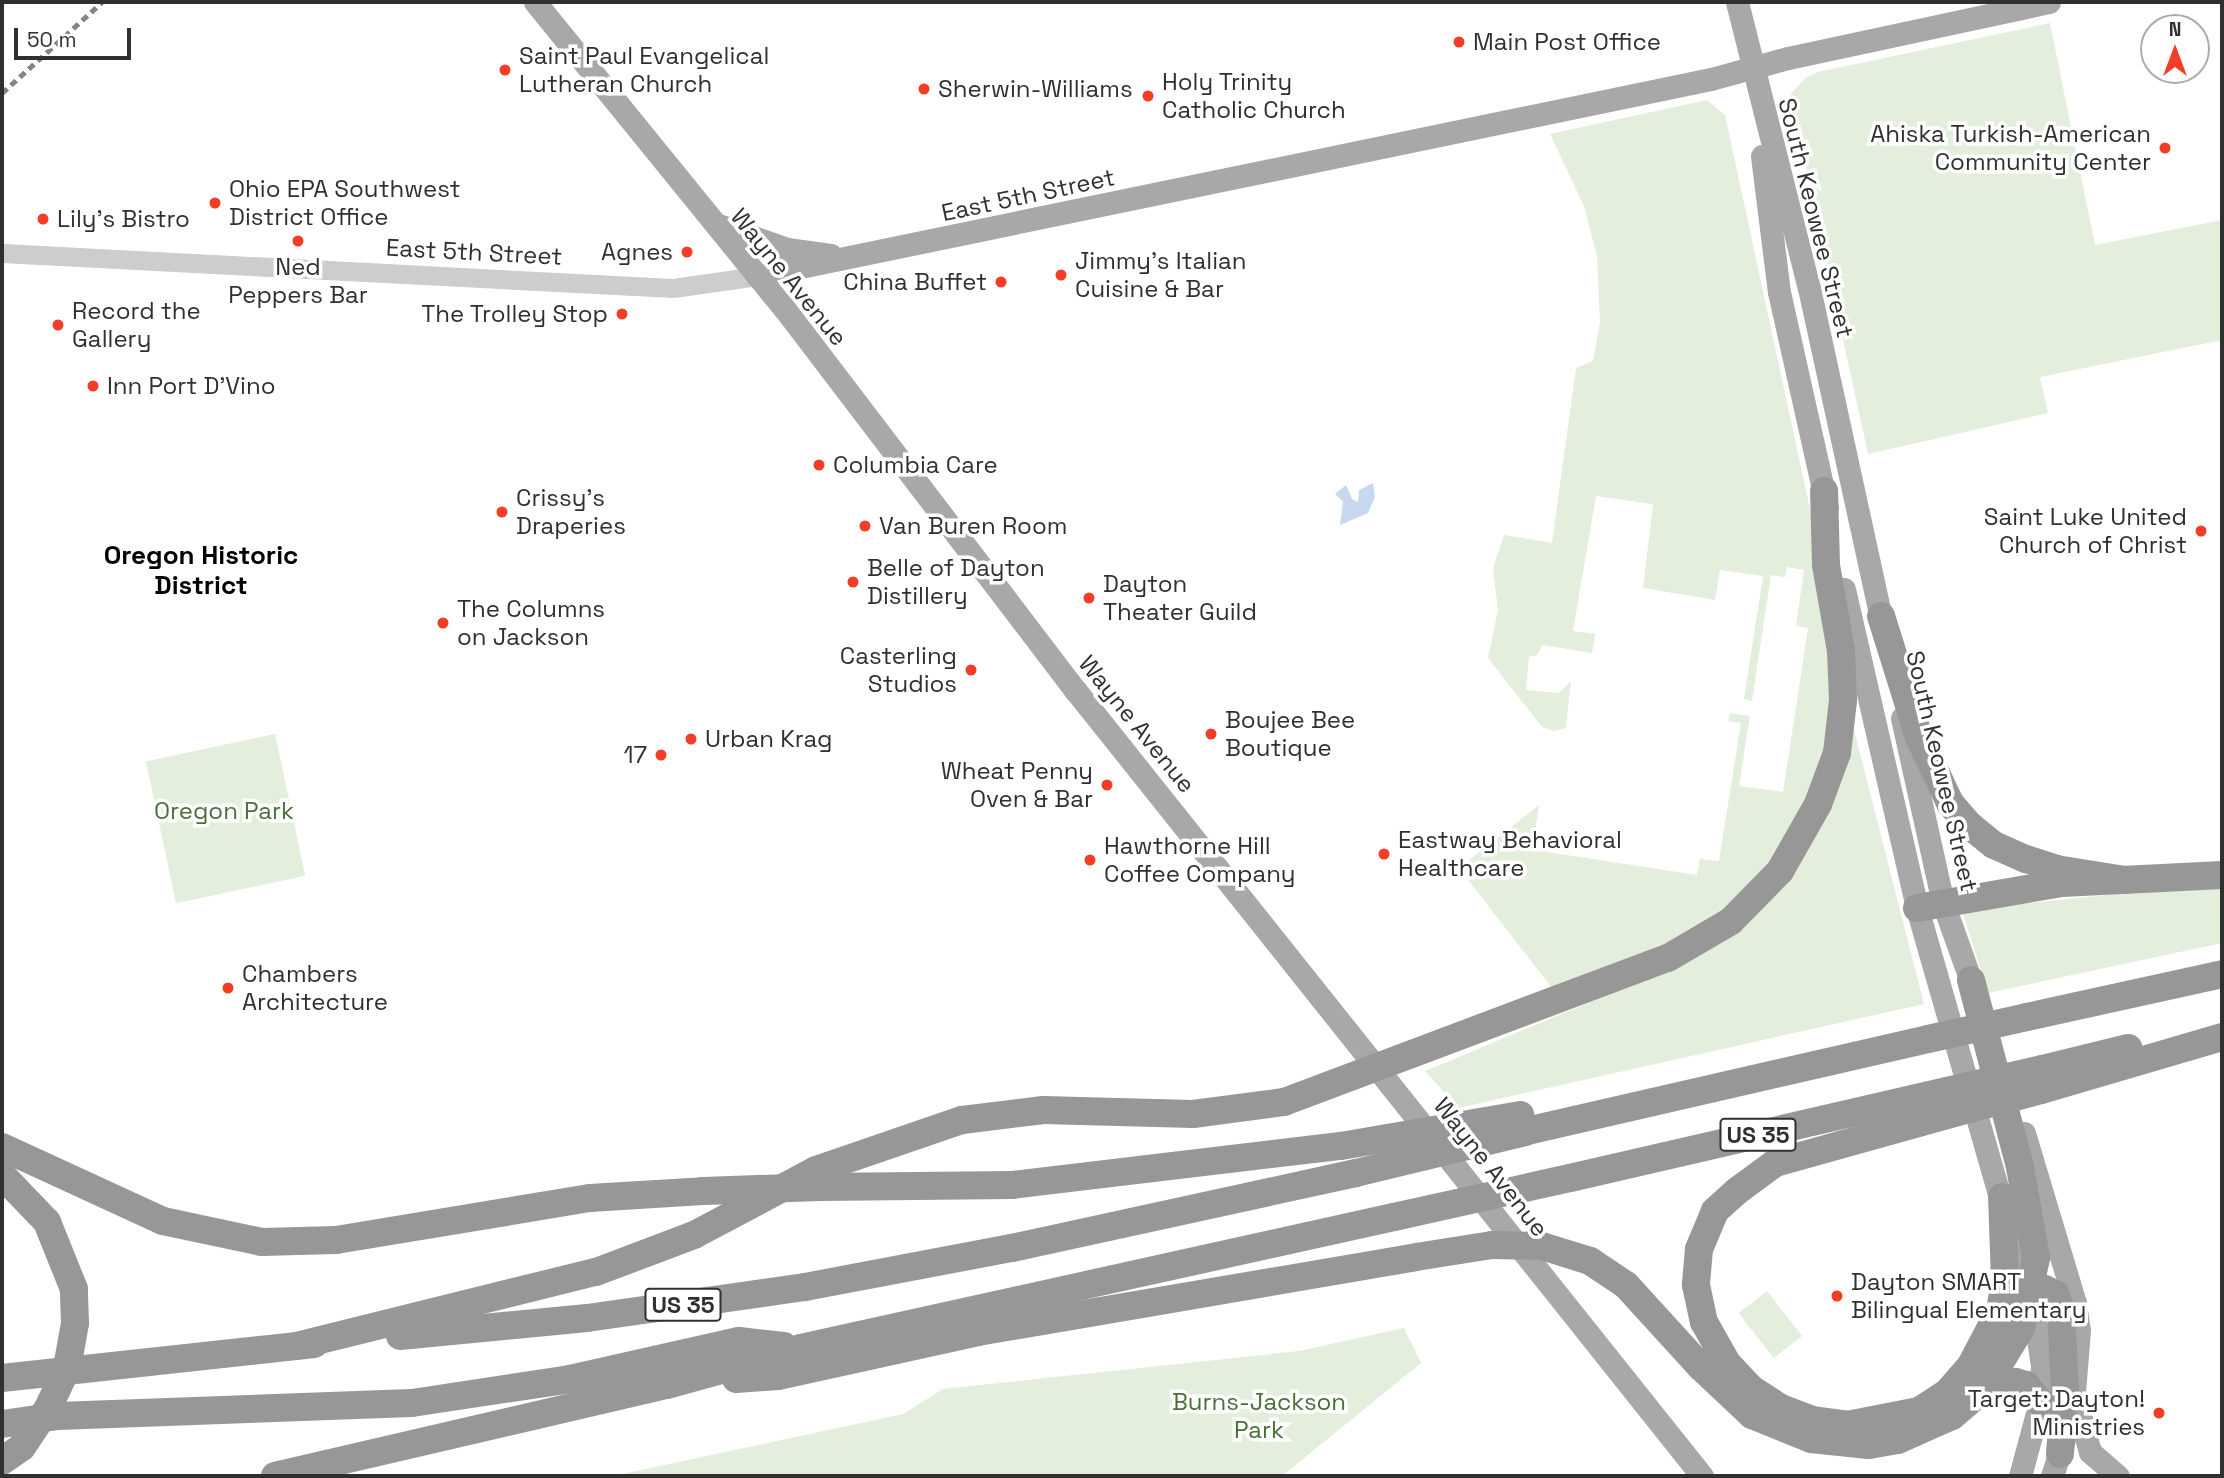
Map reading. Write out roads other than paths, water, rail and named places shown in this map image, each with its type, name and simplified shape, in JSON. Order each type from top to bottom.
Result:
[{"type":"highway","points":[[296,1346],[596,1272],[694,1235],[816,1170],[962,1120],[1043,1110],[1219,1110],[1284,1102],[1668,958],[1731,921],[1780,871],[1818,804],[1838,740],[1841,652],[1826,565],[1824,491]]},
{"type":"highway","points":[[1881,617],[1924,748],[1950,803],[1969,825],[1994,845],[2036,862],[2125,880]]},
{"type":"highway","points":[[1930,905],[2062,883],[2222,875]]},
{"type":"highway","points":[[2,1147],[163,1221],[262,1242],[336,1240],[590,1198],[820,1187],[1012,1185],[1526,1122],[1814,1064],[2222,974]]},
{"type":"highway","points":[[667,1385],[778,1376],[978,1332],[1416,1257],[1492,1245],[1542,1246],[1590,1261],[1626,1285],[1752,1415],[1811,1440],[1869,1445],[1898,1440],[1952,1416],[1984,1389],[2021,1328],[2036,1258],[2032,1224],[1971,980]]},
{"type":"highway","name":"US 35","points":[[278,1476],[667,1385],[801,1348],[1570,1178],[1952,1102],[2042,1080],[2222,1026]]},
{"type":"highway","points":[[2042,1080],[2222,1037]]},
{"type":"highway","points":[[1952,1102],[1775,1163],[1737,1191],[1715,1211],[1699,1249],[1696,1285],[1704,1322],[1727,1363],[1750,1388],[1781,1408],[1813,1420],[1847,1425],[1919,1411],[1947,1393],[1970,1367],[2000,1310],[2005,1281],[2002,1197]]},
{"type":"highway","name":"US 35","points":[[2,1378],[587,1318],[805,1287],[1012,1248],[1356,1173],[1526,1122]]},
{"type":"highway","points":[[2,1175],[47,1222],[74,1289],[75,1323],[66,1368],[48,1408],[12,1454]]},
{"type":"highway","points":[[2000,1310],[2014,1298],[2044,1289],[2055,1294],[2061,1310],[2065,1390],[2056,1465]]},
{"type":"highway","points":[[2,1423],[58,1416],[412,1403],[570,1379],[739,1341],[801,1348]]},
{"type":"highway","points":[[1984,1389],[2015,1382],[2026,1385],[2040,1402]]},
{"type":"main road","name":"Wayne Avenue","points":[[535,2],[757,276],[1076,691],[1702,1476]]},
{"type":"main road","name":"South Keowee Street","points":[[1737,2],[1751,69],[1809,288],[1881,617],[1930,905],[1971,980],[2018,1114],[2075,1303],[2078,1330],[2074,1393],[2056,1465]]},
{"type":"main road","name":"East 5th Street","points":[[757,276],[1751,69],[2049,2]]},
{"type":"main road","name":"South Keowee Street","points":[[1751,69],[1779,292],[1824,491],[1866,699],[1930,905],[2002,1197],[2029,1293],[2040,1347],[2040,1402],[2020,1476]]},
{"type":"main road","points":[[711,222],[784,248],[851,258]]},
{"type":"main road","points":[[2074,1393],[2090,1452],[2118,1476]]},
{"type":"street","name":"East 5th Street","points":[[2,253],[673,288],[757,276]]},
{"type":"water","points":[[1373,483],[1375,497],[1368,513],[1340,525],[1343,502],[1335,494],[1346,485],[1352,499],[1358,502],[1359,490]]},
{"type":"railway","points":[[2,93],[102,2]]},
{"type":"place","name":"Main Post Office","points":[[1459,42]]},
{"type":"place","name":"Saint Paul Evangelical Lutheran Church","points":[[505,70]]},
{"type":"place","name":"Sherwin-Williams","points":[[924,89]]},
{"type":"place","name":"Holy Trinity Catholic Church","points":[[1148,96]]},
{"type":"place","name":"Ahiska Turkish-American Community Center","points":[[2165,148]]},
{"type":"place","name":"Ohio EPA Southwest District Office","points":[[215,203]]},
{"type":"place","name":"Lily's Bistro","points":[[43,219]]},
{"type":"place","name":"Ned Peppers Bar","points":[[298,241]]},
{"type":"place","name":"Agnes","points":[[687,252]]},
{"type":"place","name":"Jimmy’s Italian Cuisine & Bar","points":[[1061,275]]},
{"type":"place","name":"China Buffet","points":[[1001,282]]},
{"type":"place","name":"The Trolley Stop","points":[[622,314]]},
{"type":"place","name":"Record the Gallery","points":[[58,325]]},
{"type":"place","name":"Inn Port D'Vino","points":[[93,386]]},
{"type":"place","name":"Columbia Care","points":[[819,465]]},
{"type":"place","name":"Crissy's Draperies","points":[[502,512]]},
{"type":"place","name":"Van Buren Room","points":[[865,526]]},
{"type":"place","name":"Saint Luke United Church of Christ","points":[[2201,531]]},
{"type":"place","name":"Belle of Dayton Distillery","points":[[853,582]]},
{"type":"place","name":"Dayton Theater Guild","points":[[1089,598]]},
{"type":"place","name":"The Columns on Jackson","points":[[443,623]]},
{"type":"place","name":"Casterling Studios","points":[[971,670]]},
{"type":"place","name":"Boujee Bee Boutique","points":[[1211,734]]},
{"type":"place","name":"Urban Krag","points":[[691,739]]},
{"type":"place","name":"17","points":[[661,755]]},
{"type":"place","name":"Wheat Penny Oven & Bar","points":[[1107,785]]},
{"type":"place","name":"Eastway Behavioral Healthcare","points":[[1384,854]]},
{"type":"place","name":"Hawthorne Hill Coffee Company","points":[[1090,860]]},
{"type":"place","name":"Chambers Architecture","points":[[228,988]]},
{"type":"place","name":"Dayton SMART Bilingual Elementary","points":[[1837,1296]]},
{"type":"place","name":"Target: Dayton! Ministries","points":[[2159,1413]]},
{"type":"district","name":"Oregon Historic District","points":[[201,571]]},
{"type":"park label","name":"Oregon Park","points":[[224,811]]},
{"type":"park label","name":"Burns-Jackson Park","points":[[1259,1416]]}]
